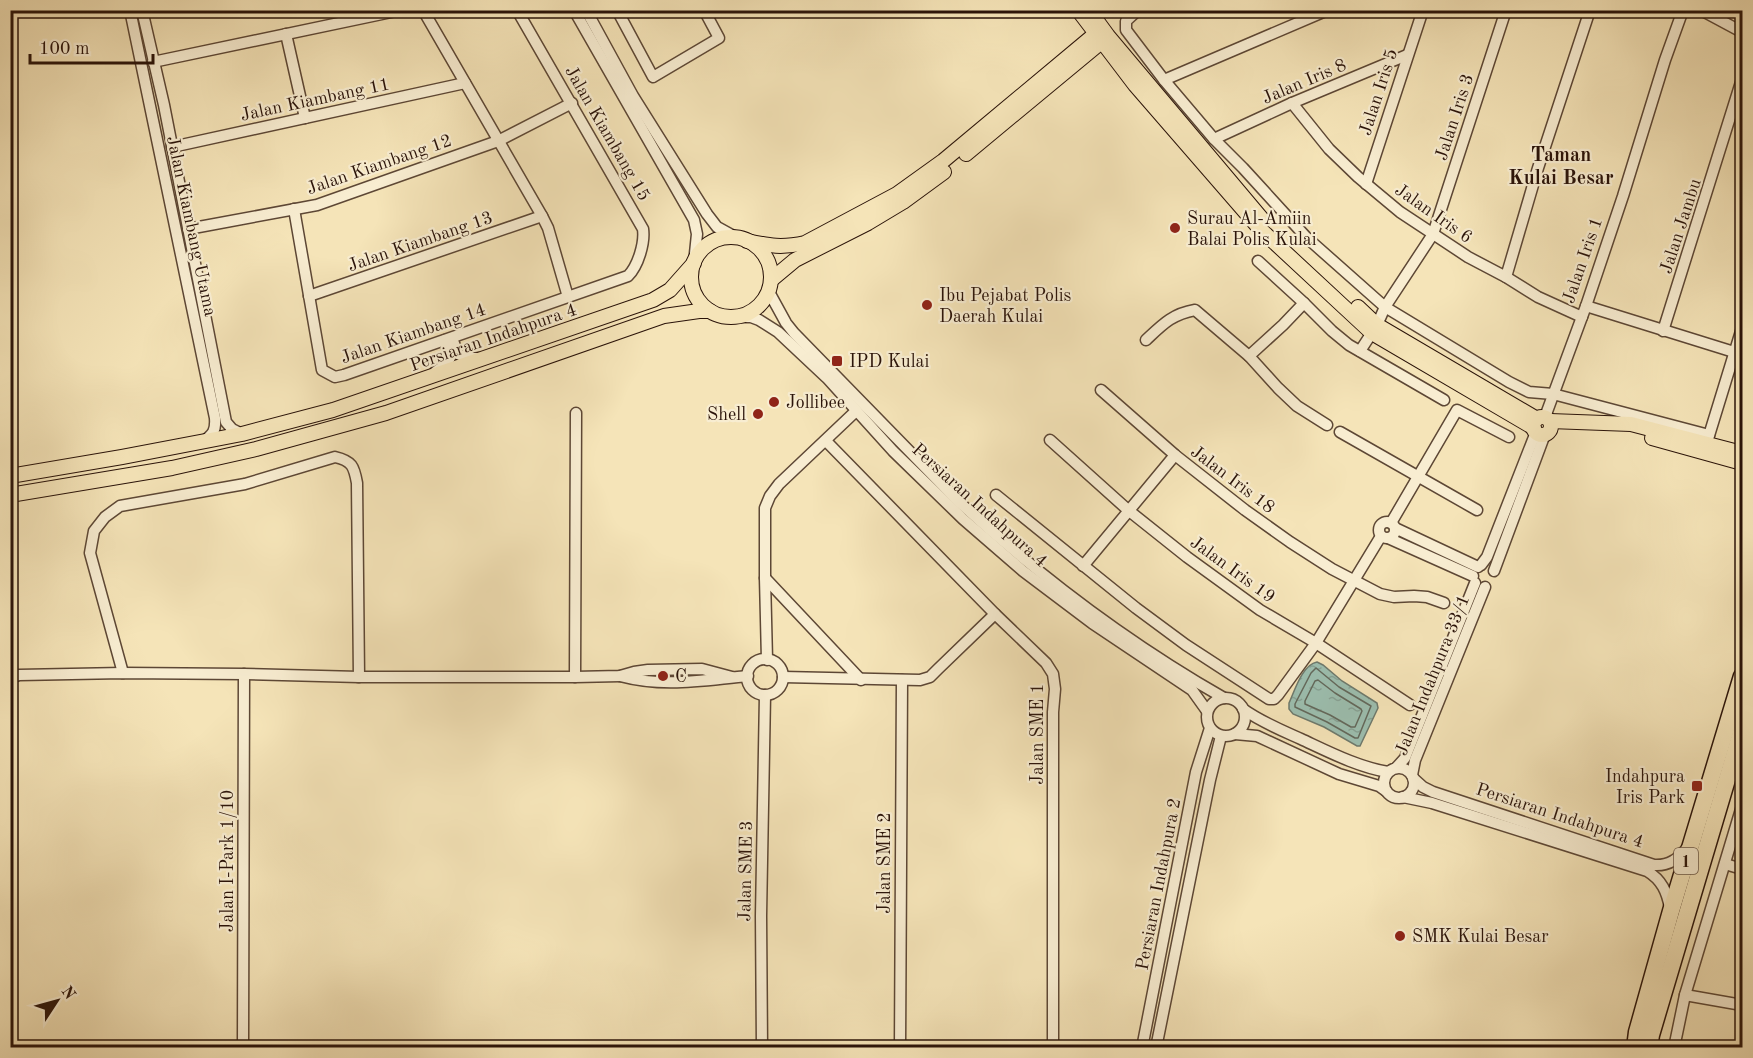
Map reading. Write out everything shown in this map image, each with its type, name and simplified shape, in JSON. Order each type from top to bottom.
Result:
[{"type":"highway","name":"1","points":[[1635,1047],[1637,1032],[1671,911],[1743,676]]},
{"type":"highway","name":"1","points":[[1649,1047],[1650,1035],[1743,729]]},
{"type":"main road","points":[[1078,10],[1101,35],[1198,160],[1260,230],[1374,329],[1497,402],[1543,426],[1633,432],[1743,463]]},
{"type":"main road","points":[[1089,10],[1101,35]]},
{"type":"main road","points":[[1101,35],[1000,127],[903,202],[868,223],[795,260],[770,286],[762,303],[752,312],[739,317],[719,316],[700,302],[693,290],[691,277],[700,251],[711,243],[723,238],[742,239],[774,247],[805,243],[897,194],[943,161],[1101,35]]},
{"type":"main road","points":[[742,239],[758,248],[765,257],[770,268],[770,286]]},
{"type":"main road","name":"Persiaran Indahpura 4","points":[[10,476],[203,442],[333,410],[653,300],[670,290],[694,263]]},
{"type":"main road","points":[[10,495],[161,470],[256,449],[386,412],[664,316],[710,311]]},
{"type":"main road","points":[[1543,426],[1631,424],[1708,439],[1743,453]]},
{"type":"street","name":"Jalan Kiambang Utama","points":[[130,10],[215,418],[216,428],[213,434],[203,442]]},
{"type":"street","name":"Jalan Kiambang Utama","points":[[142,10],[172,147],[226,422],[232,429],[242,434]]},
{"type":"street","points":[[153,62],[401,10]]},
{"type":"street","points":[[423,10],[542,216],[548,228],[568,297]]},
{"type":"street","name":"Jalan Kiambang 15","points":[[517,10],[643,229],[645,237],[633,271],[628,276]]},
{"type":"street","points":[[574,10],[694,220],[698,234],[694,263]]},
{"type":"street","points":[[586,10],[633,96],[707,214],[717,227],[742,239]]},
{"type":"street","points":[[618,10],[653,77],[719,38],[704,10]]},
{"type":"street","points":[[1138,10],[1126,21],[1126,30],[1164,80],[1214,139],[1306,237],[1385,307],[1509,382],[1529,392],[1553,394],[1708,439],[1743,328]]},
{"type":"street","points":[[1164,80],[1328,10]]},
{"type":"street","name":"Jalan Iris 5","points":[[1366,184],[1423,10]]},
{"type":"street","name":"Jalan Iris 3","points":[[1360,351],[1385,307],[1433,234],[1506,10]]},
{"type":"street","points":[[1506,277],[1538,168],[1590,10]]},
{"type":"street","name":"Jalan Iris 1","points":[[1543,426],[1586,306],[1683,10]]},
{"type":"street","points":[[1701,10],[1743,32]]},
{"type":"street","points":[[286,34],[304,118]]},
{"type":"street","name":"Jalan Iris 8","points":[[1214,139],[1292,103],[1407,55]]},
{"type":"street","name":"Jalan Jambu","points":[[1663,331],[1743,80]]},
{"type":"street","name":"Jalan Kiambang 11","points":[[172,147],[465,83]]},
{"type":"street","name":"Jalan Kiambang 12","points":[[188,229],[317,205],[498,141],[572,103]]},
{"type":"street","name":"Jalan Iris 6","points":[[1292,103],[1329,148],[1366,184],[1400,212],[1468,257],[1538,297],[1582,317]]},
{"type":"street","name":"Jalan Kiambang 14","points":[[294,209],[322,370],[335,377],[628,276]]},
{"type":"street","name":"Jalan Kiambang 13","points":[[309,296],[542,216]]},
{"type":"street","points":[[1258,261],[1349,345],[1444,400]]},
{"type":"street","name":"Persiaran Indahpura 4","points":[[770,286],[786,323],[794,333],[983,524],[1096,615],[1165,662],[1224,698]]},
{"type":"street","points":[[1249,356],[1304,303]]},
{"type":"street","points":[[1586,306],[1734,352]]},
{"type":"street","points":[[1146,340],[1169,319],[1182,312],[1195,310],[1249,356],[1297,406],[1327,425]]},
{"type":"street","name":"Persiaran Indahpura 4","points":[[739,317],[759,320],[778,332],[963,519],[1023,572],[1092,623],[1192,690],[1207,711]]},
{"type":"street","points":[[448,339],[461,356],[487,358]]},
{"type":"street","points":[[422,380],[448,361],[450,354],[448,339]]},
{"type":"street","points":[[1497,402],[1509,382]]},
{"type":"street","name":"Jalan Iris 18","points":[[1101,390],[1175,455],[1290,542],[1354,582],[1380,594],[1394,597],[1427,597],[1444,603]]},
{"type":"street","points":[[1393,526],[1418,476],[1457,410],[1509,437]]},
{"type":"street","points":[[767,660],[765,508],[767,501],[779,484],[856,411]]},
{"type":"street","points":[[575,677],[576,413]]},
{"type":"street","points":[[1425,549],[1385,537],[1378,531],[1380,526],[1383,522],[1393,526],[1425,549],[1494,581],[1494,571],[1543,426]]},
{"type":"street","name":"Jalan Indahpura 33/1","points":[[1392,770],[1405,758],[1543,426]]},
{"type":"street","points":[[1340,432],[1477,510]]},
{"type":"street","name":"Jalan SME 1","points":[[826,441],[1046,663],[1053,674],[1055,689],[1053,723],[1053,1047]]},
{"type":"street","name":"Jalan Iris 19","points":[[1050,441],[1128,510],[1187,557],[1260,610],[1316,643],[1410,705]]},
{"type":"street","points":[[1083,566],[1175,455]]},
{"type":"street","points":[[123,673],[90,553],[94,531],[105,517],[120,506],[245,484],[335,457],[346,460],[351,465],[355,470],[357,483],[359,677]]},
{"type":"street","points":[[996,495],[1083,566],[1186,645],[1269,699],[1274,699],[1278,695],[1316,643],[1385,537]]},
{"type":"street","points":[[1479,576],[1489,566],[1494,571]]},
{"type":"street","name":"Jalan Indahpura 33/1","points":[[1412,777],[1415,760],[1479,576]]},
{"type":"street","points":[[765,578],[861,680]]},
{"type":"street","points":[[783,676],[920,680],[930,677],[995,614]]},
{"type":"street","points":[[760,660],[775,662],[781,668],[783,676],[778,690],[765,695],[752,689],[748,683],[748,676],[750,669],[760,660]]},
{"type":"street","points":[[10,678],[19,675],[123,673],[359,677],[575,677],[620,676],[648,670],[702,669],[732,677],[748,676]]},
{"type":"street","name":"Jalan I-Park 1/10","points":[[243,1047],[244,674]]},
{"type":"street","name":"Jalan SME 2","points":[[900,1047],[902,680]]},
{"type":"street","name":"Jalan SME 3","points":[[762,1047],[761,916],[765,695]]},
{"type":"street","points":[[1224,698],[1236,700],[1243,709],[1245,718],[1244,723],[1235,734],[1221,736],[1210,728],[1206,717],[1207,711],[1214,702],[1224,698]]},
{"type":"street","name":"Persiaran Indahpura 4","points":[[1243,709],[1256,718],[1324,750],[1374,770],[1404,769],[1423,787],[1433,792],[1654,865],[1668,864],[1679,857],[1692,842]]},
{"type":"street","name":"Persiaran Indahpura 2","points":[[1142,1047],[1196,772],[1210,728]]},
{"type":"street","name":"Persiaran Indahpura 4","points":[[1235,734],[1257,736],[1339,774],[1379,786],[1395,797],[1432,803],[1647,871],[1664,887],[1671,911]]},
{"type":"street","name":"Persiaran Indahpura 2","points":[[1156,1047],[1221,736]]},
{"type":"street","points":[[1386,790],[1384,779],[1392,770]]},
{"type":"street","points":[[1403,797],[1413,788],[1412,777]]},
{"type":"street","points":[[1674,1047],[1685,995],[1743,806]]},
{"type":"street","points":[[1725,864],[1743,869]]},
{"type":"street","points":[[1685,995],[1743,1005]]},
{"type":"water","points":[[1317,662],[1377,703],[1378,708],[1360,746],[1293,714],[1289,709],[1289,703],[1303,673]]},
{"type":"place","name":"Surau Al-Amiin Balai Polis Kulai","points":[[1175,228]]},
{"type":"place","name":"Ibu Pejabat Polis Daerah Kulai","points":[[927,305]]},
{"type":"place","name":"IPD Kulai","points":[[837,361]]},
{"type":"place","name":"Jollibee","points":[[774,402]]},
{"type":"place","name":"Shell","points":[[758,414]]},
{"type":"place","name":"C","points":[[663,676]]},
{"type":"place","name":"Indahpura Iris Park","points":[[1697,786]]},
{"type":"place","name":"SMK Kulai Besar","points":[[1400,936]]},
{"type":"district","name":"Taman Kulai Besar","points":[[1561,166]]}]
